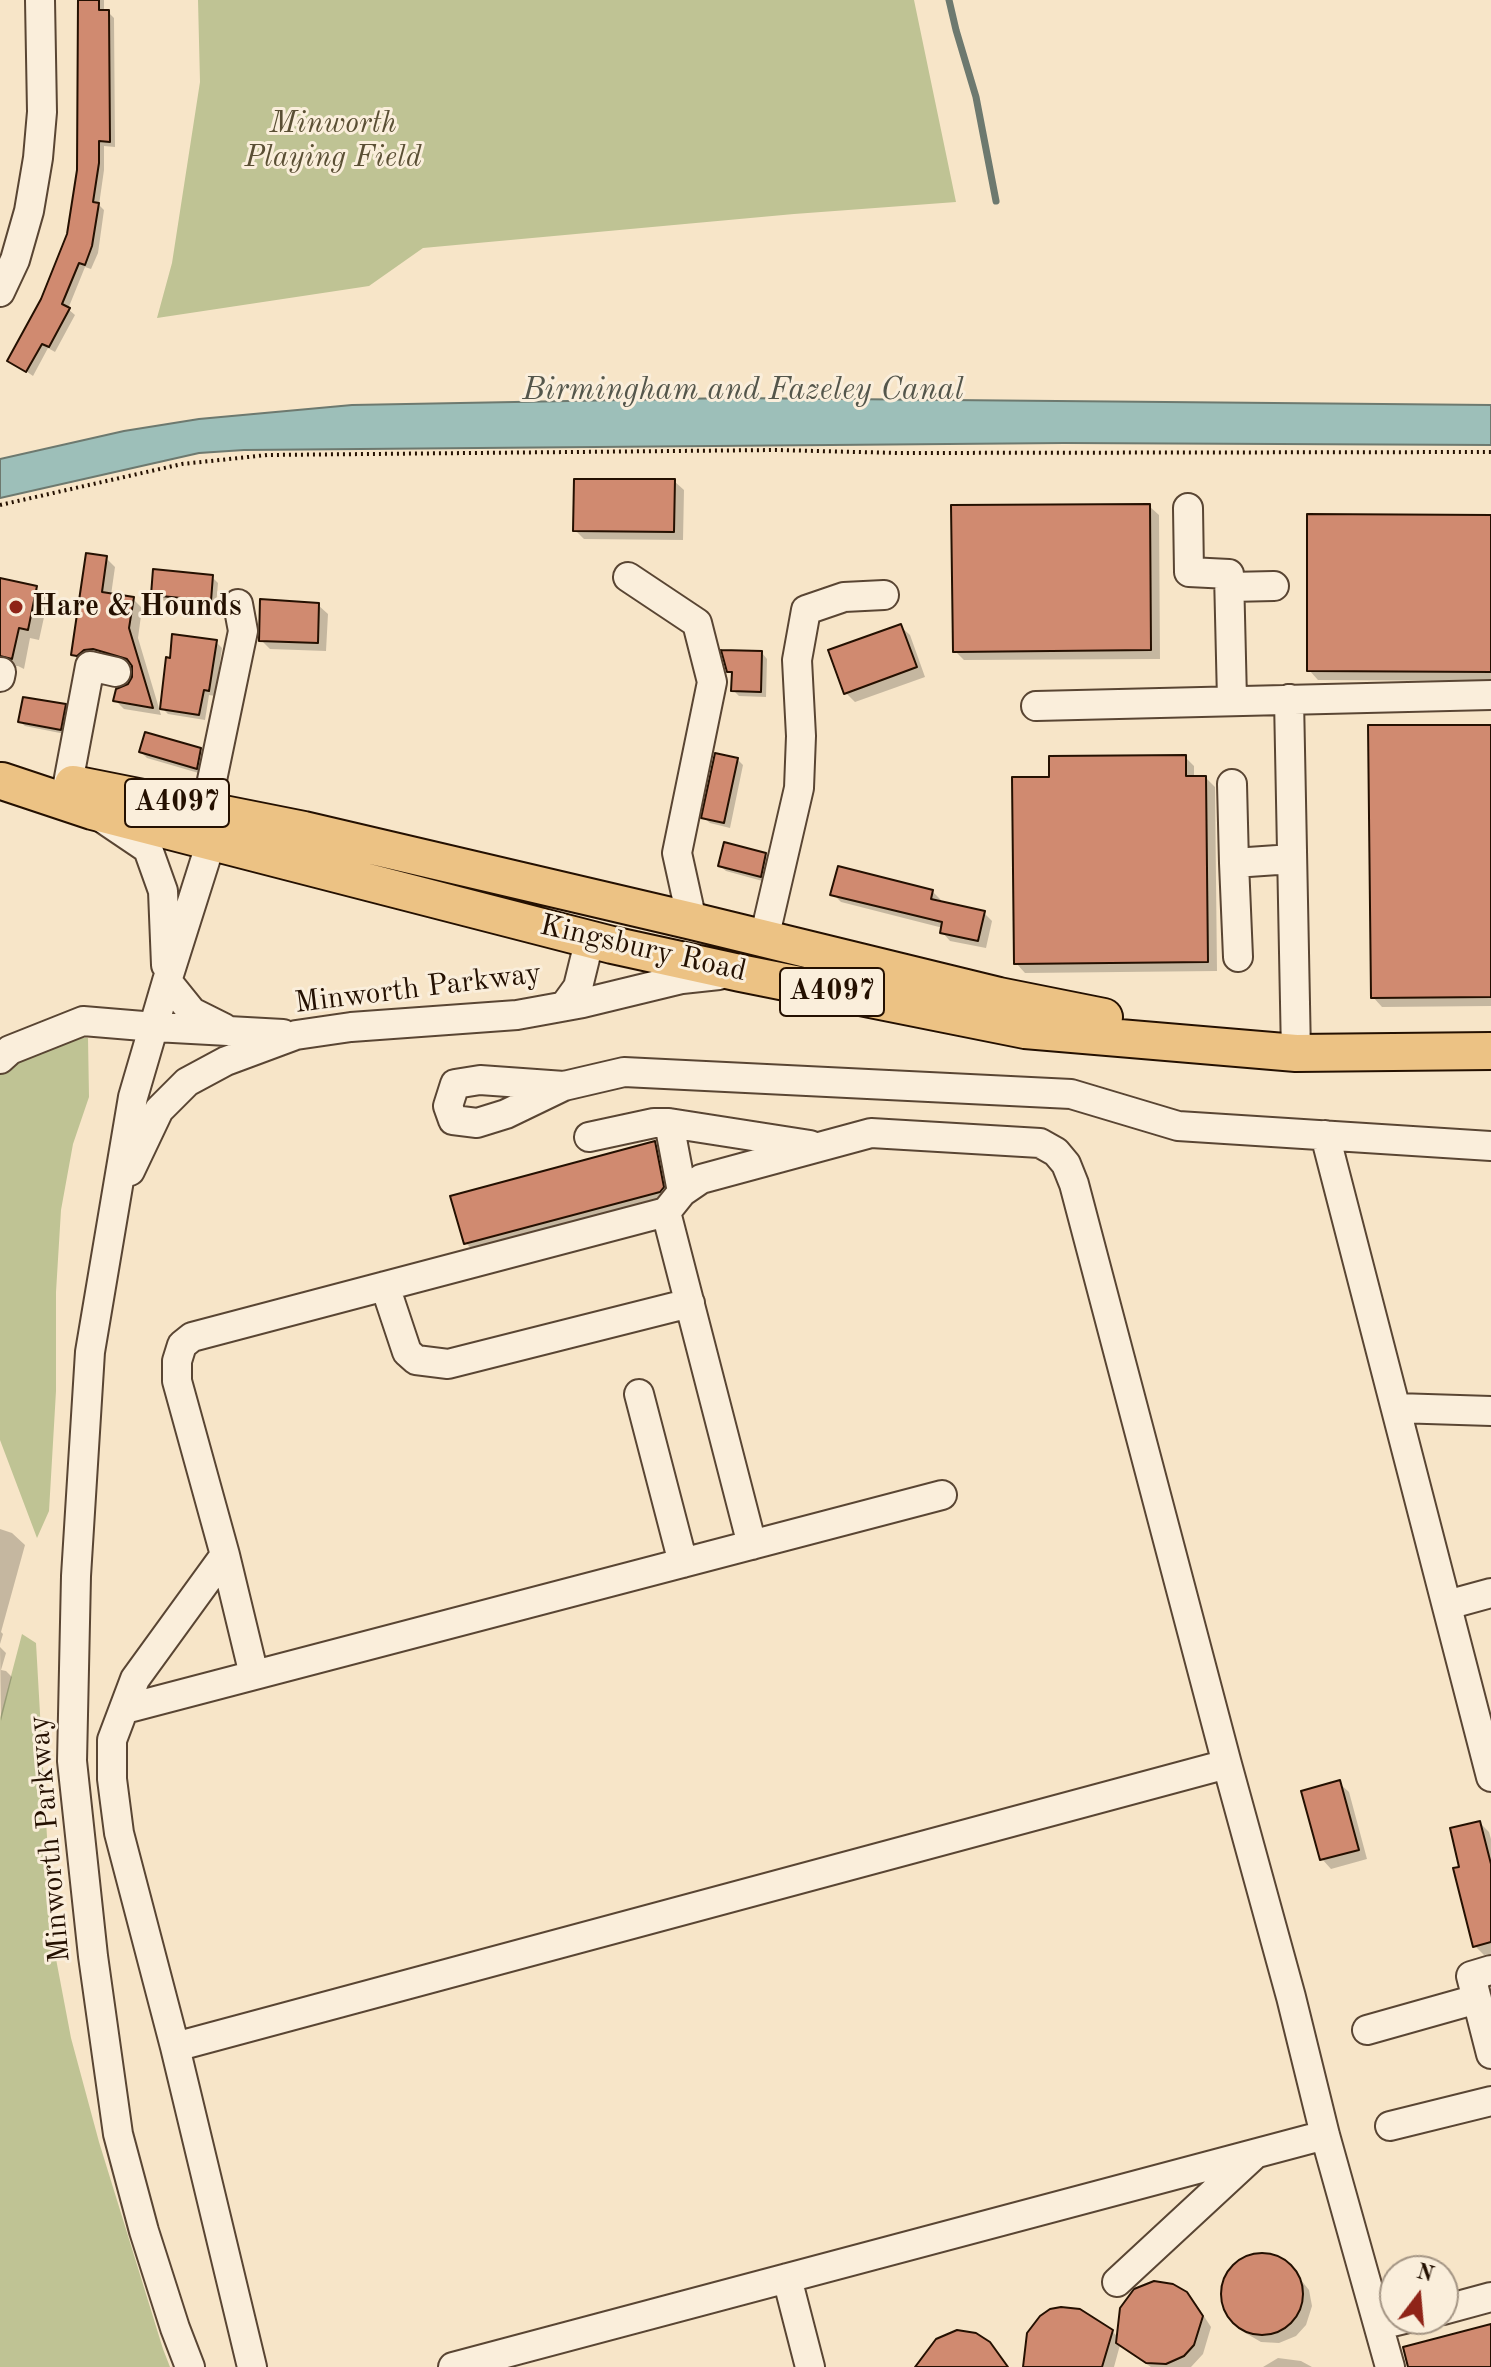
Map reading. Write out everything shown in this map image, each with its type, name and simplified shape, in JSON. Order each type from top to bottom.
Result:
[{"type":"main road","name":"Kingsbury Road","points":[[1,781],[92,811],[212,821],[349,841],[999,996],[1296,1053]]},
{"type":"main road","name":"Kingsbury Road","points":[[1,781],[68,783],[212,821],[590,938],[740,973],[1025,1030],[1296,1053],[1491,1051]]},
{"type":"main road","points":[[349,841],[409,873],[564,912],[580,921],[590,938]]},
{"type":"main road","points":[[639,950],[692,921],[693,942],[930,997],[1025,1030]]},
{"type":"street","points":[[0,292],[15,260],[29,211],[38,158],[42,112],[40,0]]},
{"type":"street","points":[[1188,508],[1189,572],[1229,574],[1232,700]]},
{"type":"street","points":[[628,577],[697,623],[712,682],[677,853],[692,921]]},
{"type":"street","points":[[1230,587],[1274,586]]},
{"type":"street","points":[[764,939],[799,788],[801,736],[797,660],[806,610],[844,597],[884,595]]},
{"type":"street","name":"Minworth Parkway","points":[[190,2367],[144,2231],[118,2134],[93,1956],[72,1761],[76,1576],[90,1352],[133,1097],[199,886],[212,821],[243,631],[238,604]]},
{"type":"street","points":[[68,783],[90,666],[116,672]]},
{"type":"street","points":[[1036,706],[1491,695]]},
{"type":"street","points":[[1289,699],[1296,1053]]},
{"type":"street","points":[[1232,784],[1238,957]]},
{"type":"street","name":"Minworth Parkway","points":[[92,811],[148,849],[163,891],[167,981]]},
{"type":"street","points":[[1234,863],[1292,859]]},
{"type":"street","name":"Minworth Parkway","points":[[565,1005],[578,987],[590,938]]},
{"type":"street","name":"Minworth Parkway","points":[[116,1200],[159,1110],[187,1082],[226,1061],[296,1035],[351,1027],[517,1015],[682,979],[740,973]]},
{"type":"street","points":[[167,981],[192,1012],[229,1031]]},
{"type":"street","points":[[0,1059],[10,1050],[83,1021],[296,1035]]},
{"type":"street","points":[[564,1086],[624,1072],[1071,1094],[1178,1126],[1491,1146]]},
{"type":"street","points":[[589,1137],[654,1123],[669,1123],[822,1146]]},
{"type":"street","points":[[669,1123],[674,1202],[690,1303],[752,1545]]},
{"type":"street","points":[[254,1675],[177,1381],[177,1361],[182,1345],[192,1337],[385,1286],[674,1202],[701,1179],[871,1133],[1040,1143],[1056,1152],[1066,1164],[1074,1184],[1325,2135],[1379,2284]]},
{"type":"street","points":[[1325,1135],[1491,1777]]},
{"type":"street","points":[[385,1286],[407,1352],[416,1360],[448,1364],[690,1303]]},
{"type":"street","points":[[639,1394],[683,1563]]},
{"type":"street","points":[[1396,1408],[1491,1411]]},
{"type":"street","points":[[125,1709],[942,1495]]},
{"type":"street","points":[[225,1555],[135,1679],[112,1740],[112,1779],[119,1833],[175,2047],[252,2367]]},
{"type":"street","points":[[1447,1605],[1491,1593]]},
{"type":"street","points":[[175,2047],[1227,1764]]},
{"type":"street","points":[[1367,2030],[1480,1982],[1491,2054]]},
{"type":"street","points":[[1390,2126],[1491,2101]]},
{"type":"street","points":[[453,2367],[502,2361],[787,2278],[1325,2135]]},
{"type":"street","points":[[1117,2282],[1257,2153]]},
{"type":"street","points":[[787,2278],[810,2367]]},
{"type":"street","points":[[1459,2306],[1491,2297]]},
{"type":"street","points":[[1390,2367],[1392,2335]]},
{"type":"path","points":[[0,505],[182,464],[267,455],[776,450],[899,453],[1491,452]]},
{"type":"green space","name":"Minworth Playing Field","points":[[198,0],[914,0],[956,202],[423,248],[369,286],[157,318],[172,263],[200,82]]},
{"type":"green space","points":[[66,1037],[88,1038],[89,1097],[73,1144],[61,1210],[49,1511],[37,1538],[0,1440],[0,1070]]},
{"type":"green space","points":[[22,1634],[36,1643],[53,1943],[71,2038],[99,2142],[170,2367],[0,2367],[0,1718]]},
{"type":"water","points":[[731,398],[1491,405],[1491,445],[1065,443],[244,450],[199,453],[0,498],[0,459],[124,431],[199,419],[352,405]]},
{"type":"building","points":[[78,0],[99,0],[99,10],[109,10],[110,142],[99,141],[93,202],[99,203],[92,246],[85,265],[79,263],[62,304],[70,308],[49,347],[42,344],[26,372],[7,361],[41,299],[67,234],[77,170]]},
{"type":"building","points":[[574,479],[675,479],[674,532],[573,531]]},
{"type":"building","points":[[1150,504],[1151,650],[953,652],[951,505]]},
{"type":"building","points":[[1307,514],[1491,515],[1491,672],[1307,671]]},
{"type":"building","points":[[86,553],[107,556],[102,592],[134,597],[129,628],[153,708],[113,701],[116,689],[128,684],[132,677],[132,666],[127,659],[93,649],[84,650],[77,656],[71,655]]},
{"type":"building","points":[[153,569],[213,575],[211,601],[151,595]]},
{"type":"building","name":"Hare & Hounds","points":[[0,578],[37,586],[28,630],[19,628],[12,659],[0,656]]},
{"type":"building","points":[[260,599],[319,603],[318,643],[259,641]]},
{"type":"building","points":[[901,624],[917,667],[844,694],[828,650]]},
{"type":"building","points":[[172,634],[217,640],[209,691],[204,690],[199,715],[160,709]]},
{"type":"building","points":[[721,650],[762,651],[761,692],[731,691],[732,672],[727,672]]},
{"type":"building","points":[[23,697],[66,704],[61,730],[18,722]]},
{"type":"building","points":[[1368,725],[1491,725],[1491,997],[1371,998]]},
{"type":"building","points":[[145,732],[201,748],[197,769],[139,752]]},
{"type":"building","points":[[715,753],[738,758],[724,823],[701,818]]},
{"type":"building","points":[[1186,755],[1186,776],[1206,776],[1208,962],[1014,964],[1012,777],[1049,777],[1049,756]]},
{"type":"building","points":[[724,842],[766,853],[761,877],[718,866]]},
{"type":"building","points":[[838,866],[933,890],[931,899],[985,911],[978,941],[940,933],[942,922],[830,895]]},
{"type":"building","points":[[655,1141],[664,1187],[660,1192],[464,1244],[450,1196]]},
{"type":"building","points":[[1340,1780],[1359,1850],[1320,1860],[1301,1791]]},
{"type":"building","points":[[1480,1821],[1491,1864],[1491,1942],[1473,1947],[1453,1868],[1459,1867],[1450,1828]]},
{"type":"building","points":[[1262,2253],[1278,2256],[1291,2265],[1300,2278],[1303,2294],[1300,2310],[1291,2323],[1278,2332],[1262,2335],[1246,2332],[1233,2323],[1224,2310],[1221,2294],[1224,2278],[1233,2265],[1246,2256]]},
{"type":"building","points":[[1154,2281],[1173,2284],[1187,2292],[1203,2316],[1194,2345],[1184,2356],[1166,2364],[1146,2363],[1116,2343],[1120,2308],[1134,2289]]},
{"type":"building","points":[[1050,2309],[1080,2309],[1113,2330],[1102,2367],[1023,2367],[1027,2333],[1040,2316]]},
{"type":"building","points":[[1491,2324],[1491,2367],[1408,2367],[1403,2347],[1459,2335],[1459,2332]]},
{"type":"building","points":[[957,2330],[976,2333],[990,2342],[1008,2367],[915,2367],[936,2339]]},
{"type":"waterway","points":[[949,0],[976,97],[996,201]]},
{"type":"place","name":"Hare & Hounds","points":[[16,607]]},
{"type":"water label","name":"Birmingham and Fazeley Canal","points":[[743,391]]}]
